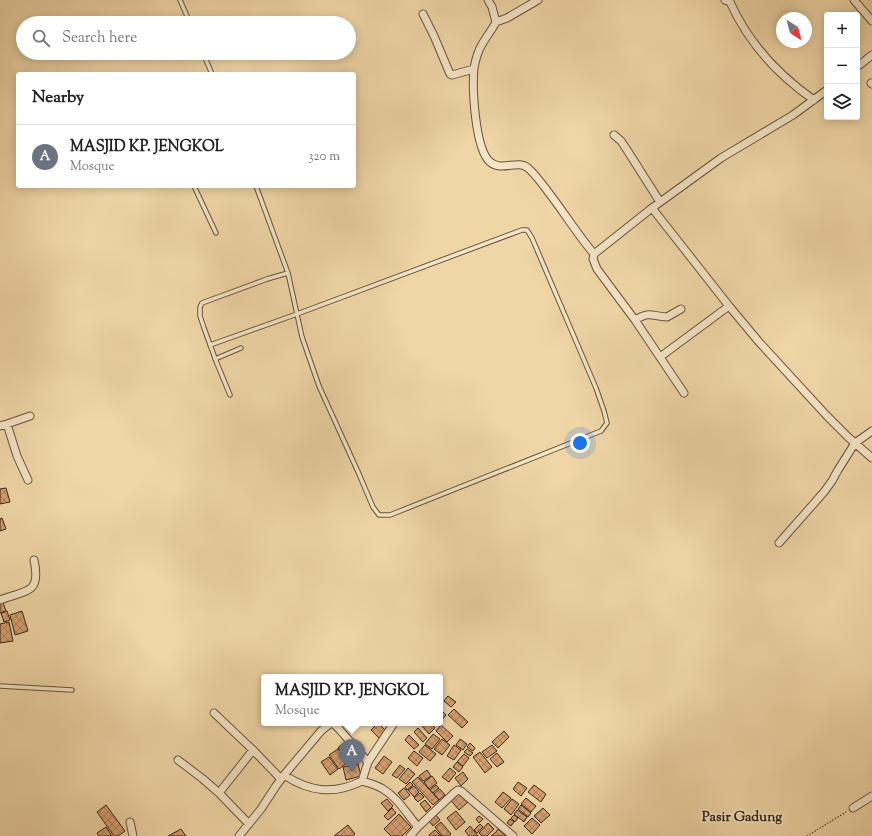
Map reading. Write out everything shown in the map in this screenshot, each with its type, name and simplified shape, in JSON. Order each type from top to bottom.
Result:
[{"type":"street","points":[[488,0],[492,7],[496,22],[478,52],[474,69],[473,90],[478,132],[482,150],[489,161],[498,166],[526,166],[540,182],[565,214],[576,232],[594,254],[597,268],[635,320],[684,392]]},
{"type":"street","points":[[496,22],[507,18],[538,0]]},
{"type":"street","points":[[854,0],[872,21]]},
{"type":"street","points":[[728,1],[735,15],[763,54],[780,73],[814,100]]},
{"type":"street","points":[[423,14],[450,74],[452,75],[474,69]]},
{"type":"street","points":[[860,65],[872,55]]},
{"type":"street","points":[[594,254],[652,208],[721,158],[793,115],[824,92]]},
{"type":"street","points":[[614,135],[621,141],[660,202]]},
{"type":"street","points":[[652,208],[759,342],[827,416],[872,458]]},
{"type":"street","points":[[660,357],[729,306]]},
{"type":"street","points":[[635,320],[647,315],[667,317],[681,308]]},
{"type":"street","points":[[28,480],[4,425],[30,416]]},
{"type":"street","points":[[779,543],[824,492],[855,443],[872,430]]},
{"type":"street","points":[[0,600],[31,588],[35,579],[34,560]]},
{"type":"street","points":[[214,713],[282,777],[312,789],[341,789],[362,781],[382,788],[397,801],[418,827]]},
{"type":"street","points":[[239,836],[261,809],[282,777],[326,726]]},
{"type":"street","points":[[336,726],[368,762]]},
{"type":"street","points":[[362,781],[368,762],[392,726]]},
{"type":"street","points":[[219,793],[253,750]]},
{"type":"street","points":[[178,760],[219,793],[249,824]]},
{"type":"street","points":[[410,836],[458,790],[513,836]]},
{"type":"street","points":[[853,808],[872,796]]},
{"type":"street","points":[[130,822],[133,836]]},
{"type":"lane","points":[[180,0],[187,16]]},
{"type":"lane","points":[[206,60],[211,72]]},
{"type":"lane","points":[[195,188],[216,233]]},
{"type":"lane","points":[[210,344],[298,314],[522,230],[527,230],[596,388],[607,423],[601,431],[390,515],[379,515],[373,507],[320,386],[302,337],[298,314],[288,273],[257,188]]},
{"type":"lane","points":[[230,395],[215,359],[200,316],[200,307],[202,303],[267,279],[288,273]]},
{"type":"lane","points":[[215,359],[241,348]]},
{"type":"lane","points":[[0,686],[72,690]]},
{"type":"path","points":[[807,836],[853,808]]},
{"type":"building","points":[[6,488],[10,502],[0,504],[0,489]]},
{"type":"building","points":[[2,518],[6,529],[0,531],[0,519]]},
{"type":"building","points":[[2,600],[6,611],[0,613],[0,601]]},
{"type":"building","points":[[7,611],[10,620],[4,622],[1,613]]},
{"type":"building","points":[[22,611],[28,631],[15,635],[10,615]]},
{"type":"building","points":[[9,622],[13,641],[0,643],[0,624]]},
{"type":"building","points":[[448,696],[456,702],[451,707],[444,701]]},
{"type":"building","points":[[454,709],[468,722],[462,728],[448,715]]},
{"type":"building","points":[[375,726],[381,726],[386,731],[379,738],[371,730]]},
{"type":"building","points":[[422,726],[433,726],[435,728],[429,734]]},
{"type":"building","points":[[440,726],[442,726],[453,736],[447,742],[436,731]]},
{"type":"building","points":[[418,728],[427,738],[423,742],[414,732]]},
{"type":"building","points":[[504,731],[509,737],[498,748],[492,742]]},
{"type":"building","points":[[433,734],[440,739],[432,749],[425,744]]},
{"type":"building","points":[[409,735],[419,745],[414,749],[405,740]]},
{"type":"building","points":[[442,739],[450,745],[442,755],[434,749]]},
{"type":"building","points":[[460,739],[467,744],[463,750],[456,745]]},
{"type":"building","points":[[347,740],[358,753],[349,761],[338,748]]},
{"type":"building","points":[[470,743],[475,748],[473,751],[467,747]]},
{"type":"building","points":[[425,745],[436,754],[430,761],[419,752]]},
{"type":"building","points":[[454,745],[461,750],[454,760],[447,756]]},
{"type":"building","points":[[492,745],[497,751],[487,758],[482,752]]},
{"type":"building","points":[[338,749],[347,763],[339,769],[329,755]]},
{"type":"building","points":[[467,749],[473,753],[470,756],[464,752]]},
{"type":"building","points":[[414,751],[423,758],[417,766],[408,758]]},
{"type":"building","points":[[480,752],[492,767],[485,773],[473,757]]},
{"type":"building","points":[[497,753],[504,762],[497,767],[490,759]]},
{"type":"building","points":[[464,754],[469,758],[463,766],[457,762]]},
{"type":"building","points":[[384,756],[392,762],[383,774],[375,768]]},
{"type":"building","points":[[329,757],[338,769],[330,775],[321,762]]},
{"type":"building","points":[[457,762],[463,767],[459,772],[453,767]]},
{"type":"building","points":[[358,764],[361,776],[346,780],[343,767]]},
{"type":"building","points":[[400,765],[405,769],[397,778],[392,775]]},
{"type":"building","points":[[408,768],[415,774],[406,784],[399,779]]},
{"type":"building","points":[[450,768],[456,773],[449,782],[442,777]]},
{"type":"building","points":[[427,770],[431,776],[423,781],[419,776]]},
{"type":"building","points":[[463,772],[468,779],[461,786],[455,778]]},
{"type":"building","points":[[432,776],[437,783],[429,789],[424,782]]},
{"type":"building","points":[[418,777],[439,800],[433,805],[412,782]]},
{"type":"building","points":[[410,782],[413,785],[407,790],[405,787]]},
{"type":"building","points":[[518,782],[527,788],[521,796],[513,789]]},
{"type":"building","points":[[436,785],[439,788],[433,793],[430,790]]},
{"type":"building","points":[[534,785],[546,794],[541,802],[528,792]]},
{"type":"building","points":[[414,786],[419,792],[414,797],[408,790]]},
{"type":"building","points":[[404,788],[410,795],[404,800],[398,793]]},
{"type":"building","points":[[440,789],[445,795],[439,800],[434,794]]},
{"type":"building","points":[[458,791],[468,802],[459,810],[449,798]]},
{"type":"building","points":[[503,792],[511,798],[502,808],[495,802]]},
{"type":"building","points":[[420,793],[424,797],[418,802],[414,798]]},
{"type":"building","points":[[526,798],[536,806],[531,812],[521,804]]},
{"type":"building","points":[[387,799],[393,806],[388,811],[381,803]]},
{"type":"building","points":[[512,799],[519,804],[511,815],[504,809]]},
{"type":"building","points":[[425,800],[431,807],[426,812],[420,804]]},
{"type":"building","points":[[106,805],[125,831],[118,836],[114,836],[97,812]]},
{"type":"building","points":[[521,805],[531,813],[528,817],[518,809]]},
{"type":"building","points":[[392,808],[396,813],[388,820],[384,816]]},
{"type":"building","points":[[543,808],[550,815],[541,823],[534,816]]},
{"type":"building","points":[[517,810],[527,817],[524,822],[514,814]]},
{"type":"building","points":[[456,811],[465,822],[456,830],[447,818]]},
{"type":"building","points":[[399,814],[411,827],[402,836],[391,836],[384,829]]},
{"type":"building","points":[[436,815],[440,820],[433,826],[429,821]]},
{"type":"building","points":[[514,815],[518,818],[515,822],[511,818]]},
{"type":"building","points":[[479,816],[483,819],[479,823],[476,819]]},
{"type":"building","points":[[532,818],[540,825],[532,834],[524,826]]},
{"type":"building","points":[[510,819],[514,822],[511,826],[507,823]]},
{"type":"building","points":[[441,822],[451,834],[449,836],[442,836],[435,827]]},
{"type":"building","points":[[488,823],[494,829],[487,836],[482,836],[479,833]]},
{"type":"building","points":[[480,824],[483,827],[477,833],[474,830]]},
{"type":"building","points":[[348,825],[355,834],[352,836],[334,836]]},
{"type":"building","points":[[470,826],[478,836],[469,836],[465,831]]},
{"type":"building","points":[[106,827],[112,836],[99,836],[97,833]]},
{"type":"building","points":[[181,829],[186,836],[168,836]]},
{"type":"building","points":[[498,829],[506,836],[491,836]]},
{"type":"building","points":[[435,830],[441,836],[429,835]]},
{"type":"place","name":"MASJID KP. JENGKOL","points":[[352,772]]},
{"type":"district","name":"Pasir Gadung","points":[[742,818]]}]
